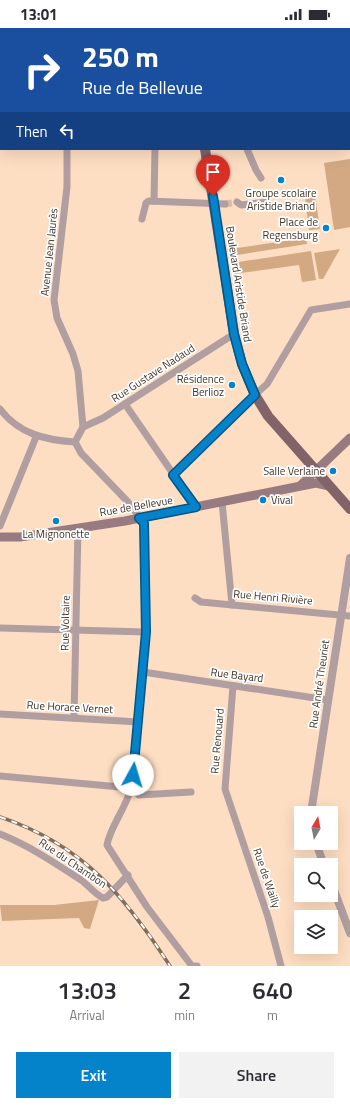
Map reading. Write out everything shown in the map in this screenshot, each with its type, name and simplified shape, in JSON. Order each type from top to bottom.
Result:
[{"type":"main road","name":"Boulevard Aristide Briand","points":[[205,150],[234,334],[242,364],[255,395],[274,424],[350,509]]},
{"type":"main road","name":"Rue de Bellevue","points":[[299,486],[350,438]]},
{"type":"main road","name":"Rue de Bellevue","points":[[0,537],[20,537],[139,518],[316,483],[329,486]]},
{"type":"street","name":"Avenue Jean Jaurès","points":[[67,150],[67,187],[54,300],[57,318],[76,362],[83,427]]},
{"type":"street","points":[[154,201],[155,150]]},
{"type":"street","points":[[247,150],[261,178]]},
{"type":"street","points":[[142,219],[146,203],[149,201],[214,205],[225,204]]},
{"type":"street","points":[[237,202],[241,205],[268,202]]},
{"type":"street","points":[[173,475],[267,384],[311,310],[350,304]]},
{"type":"street","name":"Rue Gustave Nadaud","points":[[83,427],[100,420],[234,334]]},
{"type":"street","points":[[125,404],[196,507]]},
{"type":"street","points":[[0,409],[10,422],[36,437],[52,441],[74,442]]},
{"type":"street","points":[[74,442],[83,427]]},
{"type":"street","points":[[0,526],[36,437]]},
{"type":"street","points":[[74,442],[81,453],[128,502],[144,523],[146,632],[139,722],[131,788],[127,803],[110,834],[107,845],[128,875],[147,907],[192,966],[197,966]]},
{"type":"street","points":[[222,502],[232,604]]},
{"type":"street","name":"Rue Voltaire","points":[[74,718],[78,528]]},
{"type":"street","name":"Rue André Theuriet","points":[[312,806],[340,615],[350,558]]},
{"type":"street","name":"Rue Henri Rivière","points":[[195,598],[201,602],[350,616]]},
{"type":"street","points":[[0,628],[146,632]]},
{"type":"street","name":"Rue Bayard","points":[[143,672],[328,700]]},
{"type":"street","name":"Rue Renouard","points":[[228,799],[224,783],[233,686]]},
{"type":"street","name":"Rue Horace Vernet","points":[[0,714],[139,722]]},
{"type":"street","points":[[0,776],[131,788],[139,795],[191,792]]},
{"type":"street","name":"Rue de Wailly","points":[[228,799],[268,917],[281,966]]},
{"type":"street","name":"Rue du Chambon","points":[[0,834],[23,843],[41,854],[85,883],[103,898],[107,897],[128,875]]},
{"type":"street","points":[[338,901],[350,933]]},
{"type":"shaded area","points":[[350,159],[350,227],[334,230],[324,163]]},
{"type":"shaded area","points":[[315,195],[320,229],[309,230],[305,196]]},
{"type":"shaded area","points":[[306,238],[307,244],[231,256],[230,249]]},
{"type":"shaded area","points":[[340,249],[323,279],[319,279],[314,253]]},
{"type":"shaded area","points":[[311,251],[316,280],[302,282],[299,265],[234,274],[232,263]]},
{"type":"shaded area","points":[[99,900],[90,929],[84,928],[79,918],[2,921],[0,905],[54,905]]},
{"type":"tunnel","points":[[225,204],[237,202]]},
{"type":"railway","points":[[0,817],[55,842],[99,875],[136,917],[170,966]]},
{"type":"place","name":"Groupe scolaire Aristide Briand","points":[[281,180]]},
{"type":"place","name":"Place de Regensburg","points":[[326,228]]},
{"type":"place","name":"Résidence Berlioz","points":[[232,385]]},
{"type":"place","name":"Salle Verlaine","points":[[333,471]]},
{"type":"place","name":"Vival","points":[[263,500]]},
{"type":"place","name":"La Mignonette","points":[[56,521]]},
{"type":"route","points":[[133,775],[142,694],[146,632],[144,523],[139,518],[196,507],[173,475],[255,395],[242,364],[234,334],[213,196]]}]
